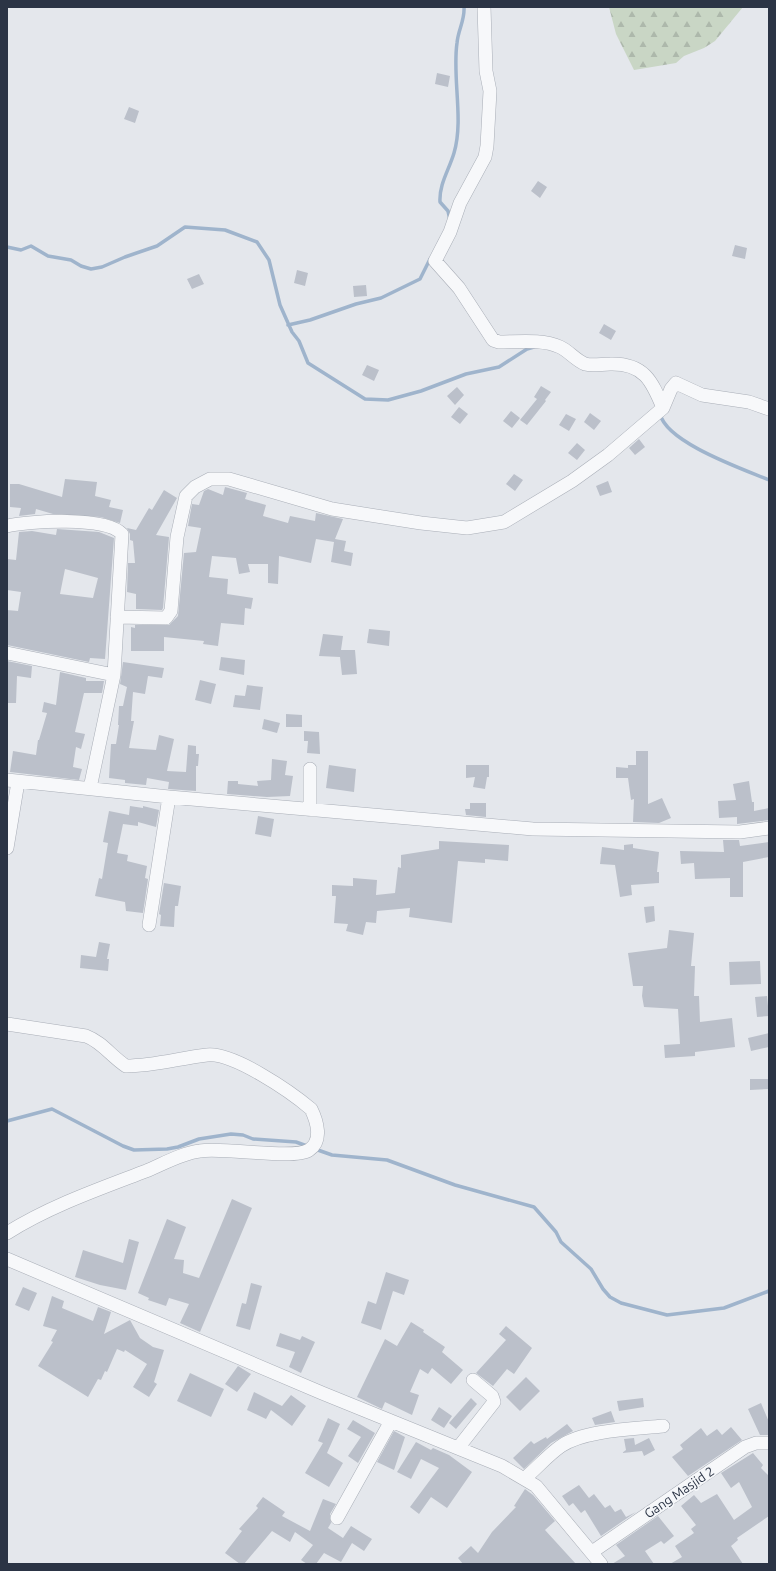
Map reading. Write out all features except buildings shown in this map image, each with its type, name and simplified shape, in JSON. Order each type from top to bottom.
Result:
[{"type":"street","points":[[484,7],[486,71],[490,91],[485,157],[460,203],[450,232],[435,261],[459,288],[493,340],[499,342],[552,344],[565,349],[587,364],[618,364],[635,368],[644,374],[653,384],[663,408]]},
{"type":"street","points":[[118,617],[166,618],[169,616],[171,611],[177,538],[186,496],[195,487],[210,479],[229,479],[332,509],[421,524],[467,528],[504,522],[572,481],[608,455],[663,408],[671,389],[676,383],[702,395],[749,402],[769,408]]},
{"type":"street","points":[[7,526],[66,521],[96,524],[118,530],[122,534],[123,540],[114,675],[90,788]]},
{"type":"street","points":[[7,653],[114,675]]},
{"type":"street","points":[[310,769],[310,810]]},
{"type":"street","points":[[7,848],[12,781],[310,810],[533,829],[740,832],[769,828]]},
{"type":"street","points":[[149,925],[169,797]]},
{"type":"street","points":[[7,1024],[86,1036],[97,1040],[105,1050],[126,1066],[159,1064],[208,1055],[224,1056],[246,1065],[306,1106],[315,1117],[318,1136],[314,1146],[304,1153],[276,1154],[223,1149],[199,1151],[76,1198],[7,1233]]},
{"type":"street","points":[[7,1259],[391,1421],[502,1466],[525,1478],[536,1486],[602,1564]]},
{"type":"street","points":[[458,1448],[494,1402],[492,1396],[473,1380]]},
{"type":"street","points":[[337,1518],[391,1421]]},
{"type":"street","points":[[525,1478],[562,1446],[572,1440],[597,1433],[663,1426]]},
{"type":"street","name":"Gang Masjid 2","points":[[592,1552],[745,1447],[756,1443],[769,1443]]},
{"type":"green space","points":[[609,7],[743,7],[715,41],[704,48],[684,56],[676,63],[634,70],[616,34]]},
{"type":"waterway","points":[[450,220],[448,211],[440,202],[440,195],[457,140],[458,113],[456,56],[464,7]]},
{"type":"waterway","points":[[7,247],[21,250],[31,246],[48,256],[71,260],[81,266],[91,269],[102,267],[157,246],[185,227],[225,230],[257,242],[269,260],[280,305],[292,332],[299,341],[308,363],[365,399],[388,400],[421,391],[466,374],[499,367],[527,349],[534,347]]},
{"type":"waterway","points":[[288,325],[310,320],[356,304],[381,298],[420,279],[430,259]]},
{"type":"waterway","points":[[660,414],[666,425],[676,435],[691,445],[707,454],[769,480]]},
{"type":"waterway","points":[[7,1121],[52,1109],[123,1146],[134,1150],[167,1149],[178,1147],[199,1139],[231,1134],[243,1135],[253,1139],[296,1142],[307,1146]]},
{"type":"waterway","points":[[315,1149],[332,1155],[387,1160],[455,1185],[534,1207],[556,1232],[561,1242],[591,1269],[603,1289],[610,1297],[621,1303],[667,1315],[724,1308],[769,1291]]}]
